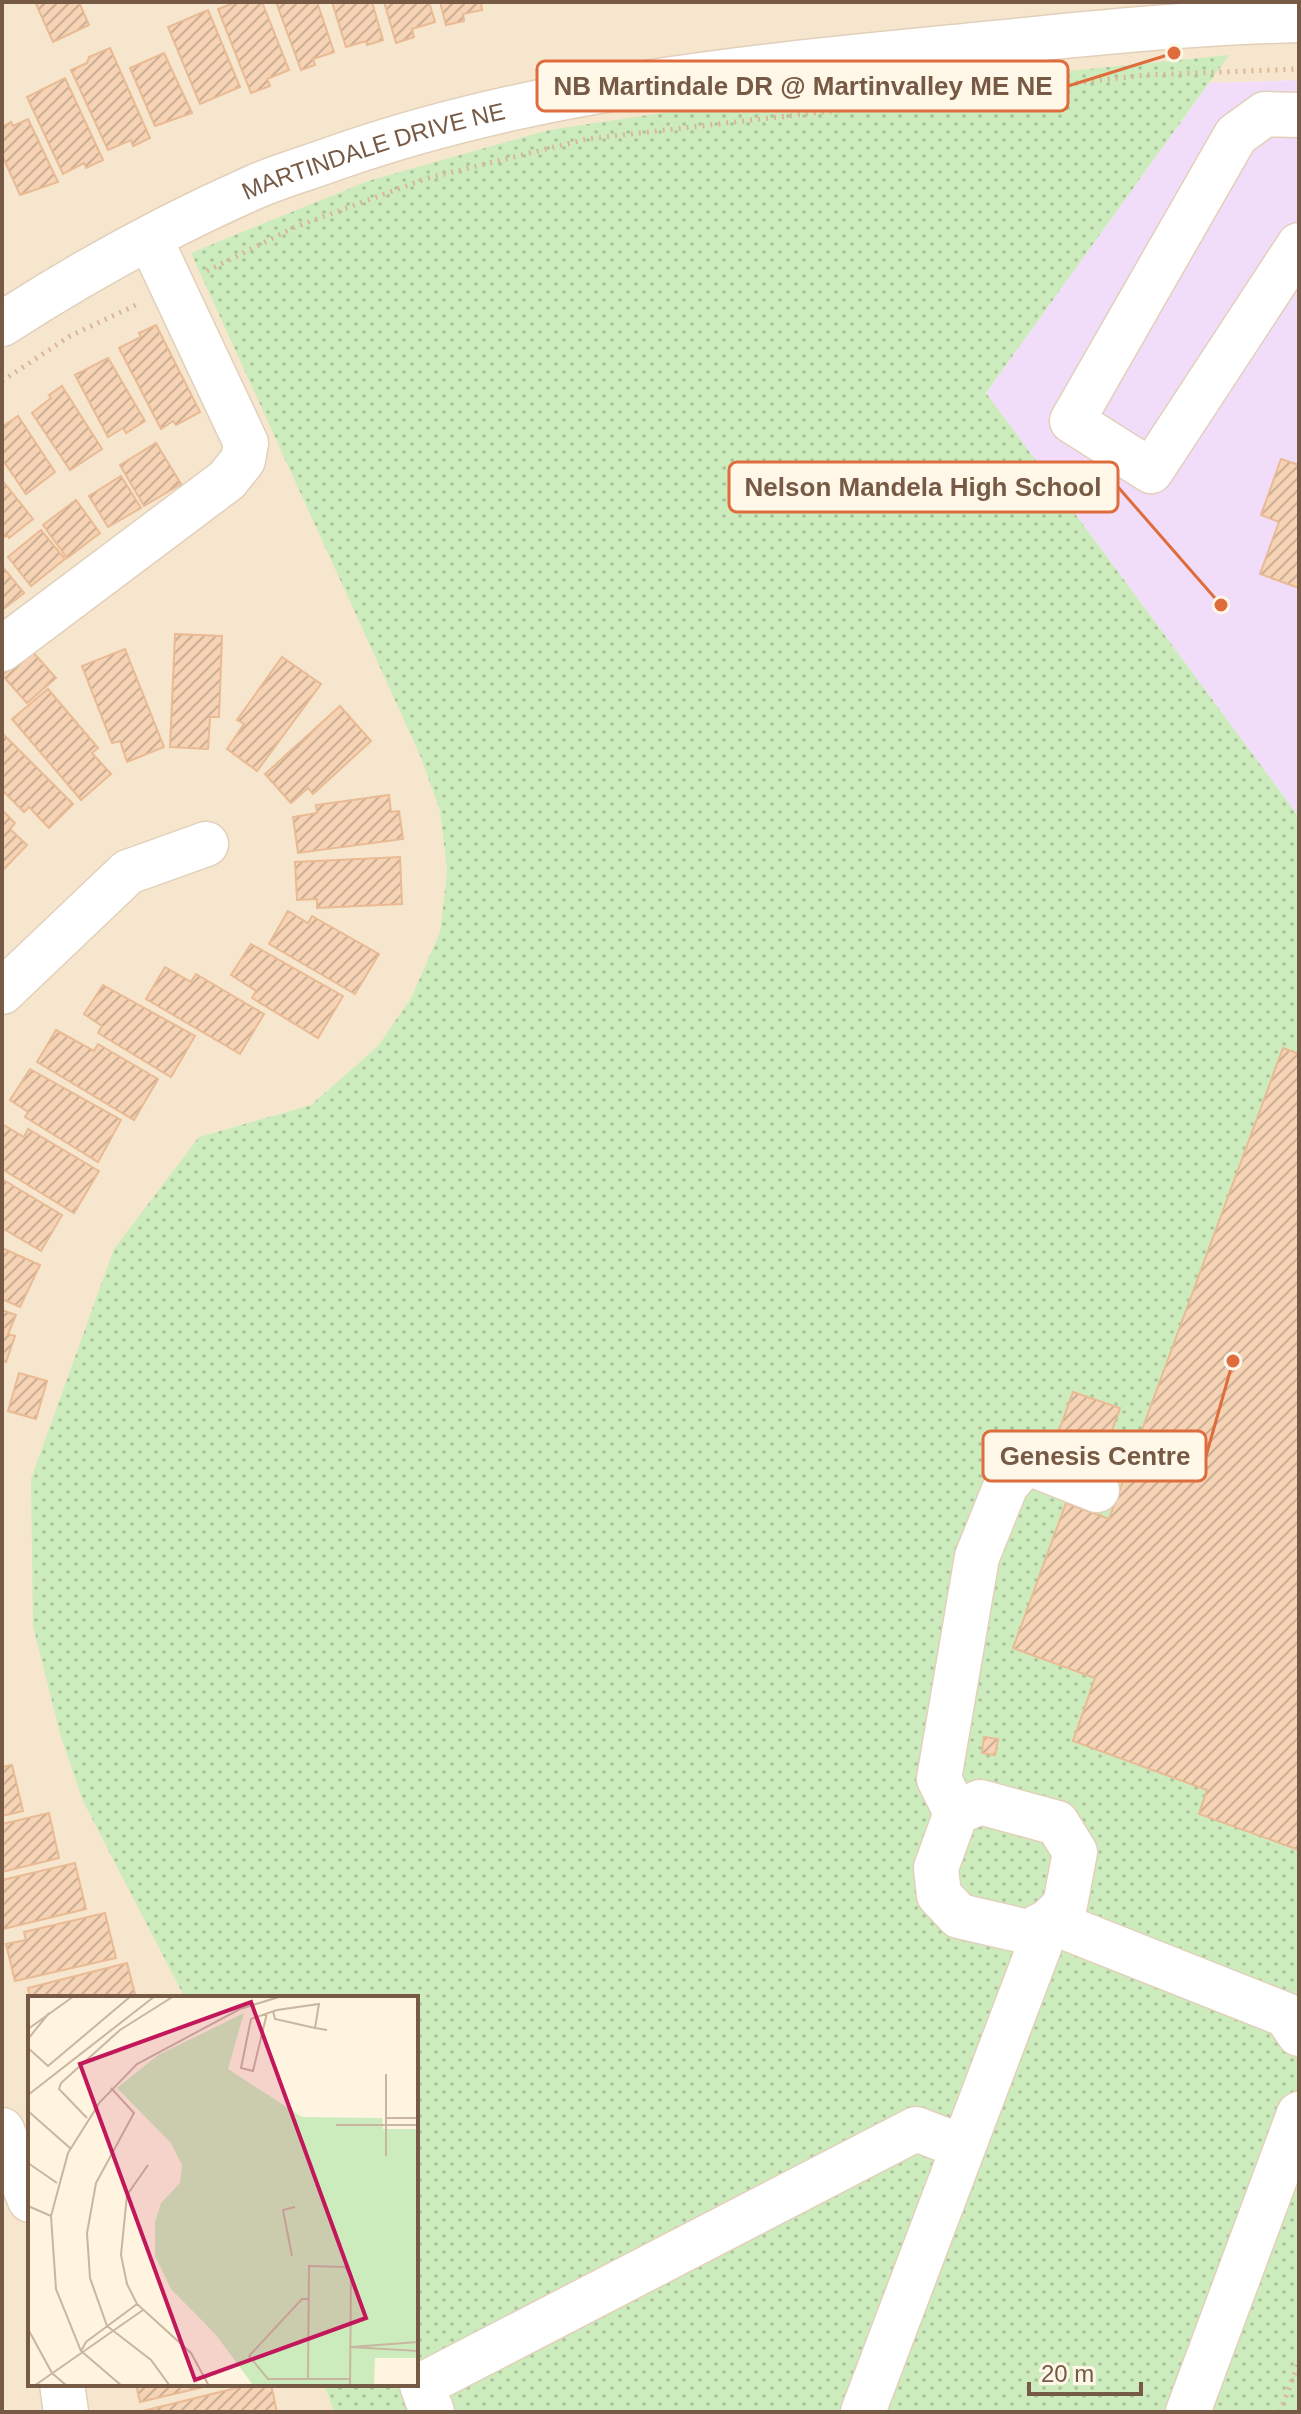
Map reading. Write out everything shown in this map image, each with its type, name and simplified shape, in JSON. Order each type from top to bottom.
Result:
[{"type":"street","name":"MARTINDALE DRIVE NE","points":[[2,324],[37,301],[150,239],[254,187],[379,142],[495,111],[598,90],[750,67],[1208,12],[1299,20]]},
{"type":"street","points":[[1299,115],[1265,114],[1236,135],[1072,421],[1151,471],[1299,245]]},
{"type":"street","points":[[2,649],[227,480],[243,460],[246,443],[150,239]]},
{"type":"street","points":[[2,992],[128,872],[206,844]]},
{"type":"street","points":[[956,1813],[939,1779],[977,1557],[1006,1485],[1026,1462],[1097,1490]]},
{"type":"street","points":[[980,1802],[1057,1823],[1075,1852],[1065,1905],[1049,1921],[1028,1932],[959,1916],[939,1895],[936,1868],[956,1813],[980,1802]]},
{"type":"street","points":[[1049,1921],[1286,2015],[1299,2034]]},
{"type":"street","points":[[863,2412],[1049,1921]]},
{"type":"street","points":[[1188,2412],[1299,2114]]},
{"type":"street","points":[[432,2412],[422,2385],[916,2129],[963,2147]]},
{"type":"street","points":[[2,2130],[28,2195]]},
{"type":"street","points":[[62,2386],[66,2412]]},
{"type":"path","points":[[2,381],[70,336],[295,227],[428,178],[587,139],[1145,75],[1299,69]]},
{"type":"path","points":[[1280,2412],[1299,2362]]},
{"type":"shaded area","points":[[2,2],[1299,2],[1299,80],[1209,83],[1228,55],[420,755],[440,811],[447,871],[440,932],[411,998],[378,1046],[311,1105],[199,1137],[180,1987],[184,1996],[28,1996],[28,2386],[325,2386],[334,2412],[2,2412]]},
{"type":"shaded area","points":[[1299,80],[1299,817],[986,393],[1209,83]]},
{"type":"green space","points":[[1229,55],[986,393],[1299,817],[1299,2412],[334,2412],[325,2386],[418,2386],[418,1996],[184,1996],[83,1801],[61,1737],[33,1626],[31,1479],[114,1249],[199,1137],[311,1105],[378,1046],[411,998],[440,932],[447,871],[440,811],[420,755],[191,253],[368,181],[549,130],[688,109]]},
{"type":"building","points":[[79,2],[89,25],[53,42],[36,4]]},
{"type":"building","points":[[236,2],[262,2],[289,70],[267,79],[270,86],[251,93],[218,9]]},
{"type":"building","points":[[276,2],[317,2],[334,52],[313,59],[315,65],[301,70]]},
{"type":"building","points":[[332,2],[372,2],[383,40],[346,47]]},
{"type":"building","points":[[384,2],[429,2],[435,22],[412,29],[414,37],[396,43]]},
{"type":"building","points":[[440,2],[481,2],[482,10],[463,14],[464,21],[446,25]]},
{"type":"building","points":[[208,10],[240,87],[200,104],[168,27]]},
{"type":"building","points":[[110,48],[150,138],[133,146],[131,140],[108,150],[71,70],[87,63],[89,57]]},
{"type":"building","points":[[164,53],[192,113],[155,126],[130,68]]},
{"type":"building","points":[[65,78],[103,160],[86,168],[84,163],[63,174],[27,97]]},
{"type":"building","points":[[28,119],[58,182],[20,195],[2,155],[2,127]]},
{"type":"building","points":[[156,325],[200,412],[176,425],[173,421],[161,429],[119,348]]},
{"type":"building","points":[[108,358],[145,421],[126,433],[123,428],[108,437],[75,375]]},
{"type":"building","points":[[62,386],[102,449],[70,470],[32,413]]},
{"type":"building","points":[[18,416],[55,472],[26,494],[2,459],[2,427]]},
{"type":"building","points":[[156,443],[181,484],[144,506],[120,465]]},
{"type":"building","points":[[1281,459],[1299,465],[1299,588],[1260,574],[1279,522],[1261,515]]},
{"type":"building","points":[[121,476],[141,508],[108,527],[89,496]]},
{"type":"building","points":[[2,480],[33,519],[9,538],[7,535],[2,539]]},
{"type":"building","points":[[76,500],[100,533],[67,558],[43,525]]},
{"type":"building","points":[[41,530],[65,559],[31,586],[8,557]]},
{"type":"building","points":[[2,566],[24,593],[2,610]]},
{"type":"building","points":[[175,634],[222,636],[219,717],[210,717],[208,749],[170,747]]},
{"type":"building","points":[[125,649],[164,747],[127,762],[120,741],[112,743],[82,666]]},
{"type":"building","points":[[31,650],[56,678],[27,703],[2,675]]},
{"type":"building","points":[[282,657],[321,684],[257,771],[227,749],[244,724],[237,720]]},
{"type":"building","points":[[48,689],[98,748],[92,753],[111,774],[81,800],[12,719]]},
{"type":"building","points":[[340,706],[371,741],[313,794],[308,788],[291,803],[265,774]]},
{"type":"building","points":[[2,733],[73,804],[49,828],[29,807],[24,812],[2,790]]},
{"type":"building","points":[[389,795],[391,812],[399,811],[403,839],[298,853],[293,817],[317,813],[316,805]]},
{"type":"building","points":[[2,810],[15,823],[10,829],[27,845],[2,871]]},
{"type":"building","points":[[400,857],[402,904],[317,908],[317,899],[297,900],[295,862]]},
{"type":"building","points":[[288,911],[308,923],[312,916],[379,954],[355,994],[269,944]]},
{"type":"building","points":[[251,944],[343,996],[318,1038],[252,998],[256,991],[231,975]]},
{"type":"building","points":[[165,967],[191,982],[196,974],[264,1014],[240,1054],[146,999]]},
{"type":"building","points":[[103,985],[195,1036],[171,1077],[98,1033],[102,1026],[84,1014]]},
{"type":"building","points":[[56,1030],[94,1051],[98,1044],[158,1079],[134,1120],[37,1062]]},
{"type":"building","points":[[1283,1048],[1299,1054],[1299,1850],[1199,1814],[1207,1790],[1073,1741],[1095,1678],[1013,1648],[1066,1503],[1109,1519]]},
{"type":"building","points":[[30,1069],[121,1120],[98,1162],[25,1117],[28,1112],[10,1100]]},
{"type":"building","points":[[2,1124],[24,1137],[28,1129],[99,1171],[74,1213],[2,1169]]},
{"type":"building","points":[[2,1179],[62,1215],[41,1251],[2,1228]]},
{"type":"building","points":[[2,1248],[40,1265],[20,1307],[2,1299]]},
{"type":"building","points":[[2,1310],[16,1315],[8,1334],[15,1336],[6,1362],[2,1360]]},
{"type":"building","points":[[19,1373],[47,1381],[36,1419],[8,1411]]},
{"type":"building","points":[[1073,1392],[1120,1408],[1100,1464],[1053,1447]]},
{"type":"building","points":[[984,1737],[998,1739],[995,1755],[982,1753]]},
{"type":"building","points":[[12,1765],[23,1811],[2,1816],[2,1767]]},
{"type":"building","points":[[49,1813],[59,1858],[2,1872],[2,1824]]},
{"type":"building","points":[[75,1863],[86,1909],[3,1929],[2,1880]]},
{"type":"building","points":[[105,1913],[116,1958],[15,1981],[6,1944],[26,1940],[24,1932]]},
{"type":"building","points":[[127,1963],[135,1996],[30,1996],[28,1988]]},
{"type":"building","points":[[136,2386],[208,2386],[140,2402]]},
{"type":"building","points":[[244,2386],[271,2386],[277,2412],[139,2412]]},
{"type":"place","name":"NB Martindale DR @ Martinvalley ME NE","points":[[1174,53]]},
{"type":"place","name":"Nelson Mandela High School","points":[[1221,605]]},
{"type":"place","name":"Genesis Centre","points":[[1233,1361]]}]
